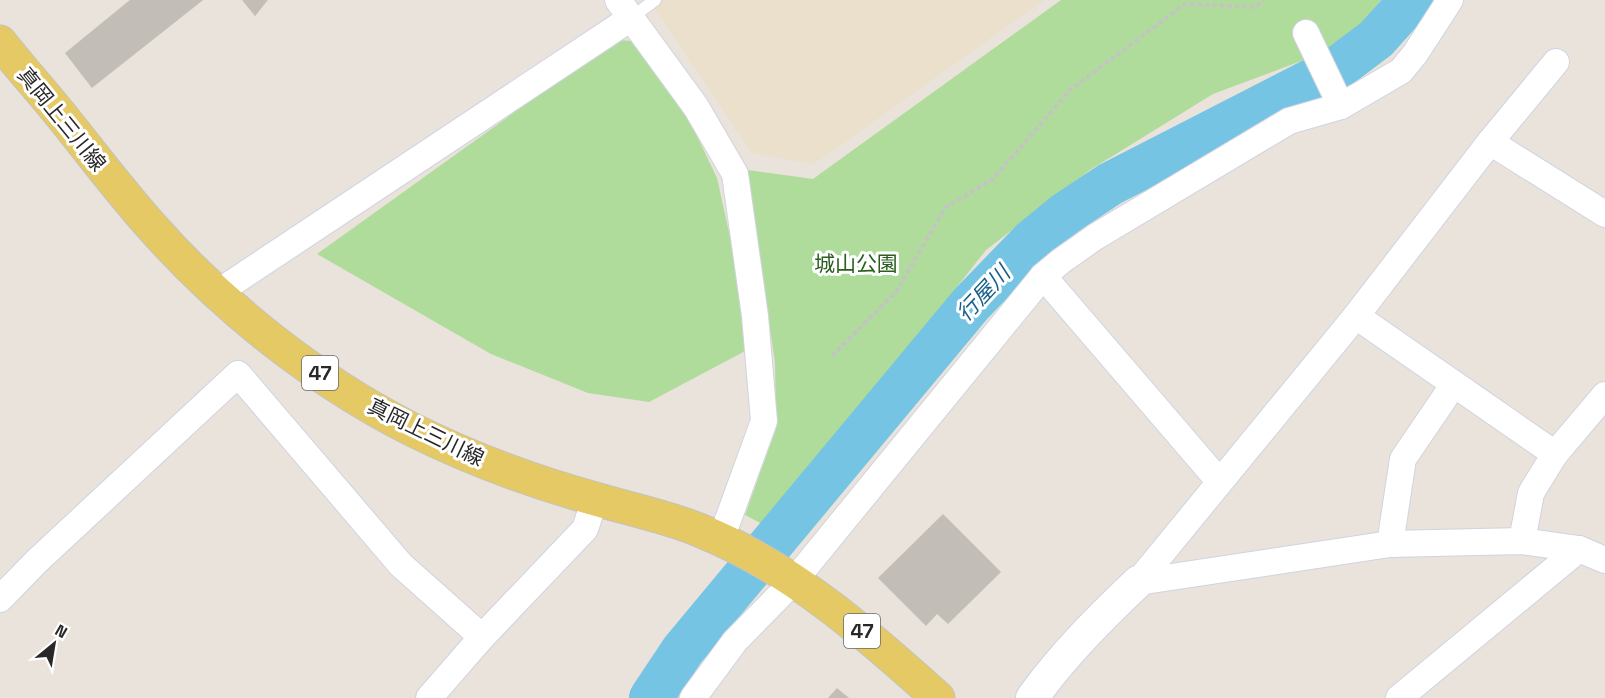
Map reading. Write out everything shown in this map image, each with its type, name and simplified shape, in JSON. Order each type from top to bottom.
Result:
[{"type":"main road","name":"真岡上三川線","points":[[2,49],[145,220],[217,293],[309,366],[354,396],[412,429],[471,456],[531,479],[674,521],[733,545],[787,576],[848,619],[938,698]]},
{"type":"street","points":[[693,698],[787,576],[1043,276],[1095,237],[1290,122],[1341,106],[1401,71],[1415,54],[1450,0]]},
{"type":"street","points":[[217,293],[624,9],[696,107],[735,174],[755,316],[764,421],[733,545]]},
{"type":"street","points":[[1306,33],[1341,106]]},
{"type":"street","points":[[1032,698],[1052,671],[1091,628],[1138,582],[1356,316],[1490,142],[1556,62]]},
{"type":"street","points":[[1490,142],[1605,214]]},
{"type":"street","points":[[1043,276],[1219,481]]},
{"type":"street","points":[[1356,316],[1555,454]]},
{"type":"street","points":[[0,599],[37,561],[238,374],[401,565],[482,637]]},
{"type":"street","points":[[1390,544],[1403,459],[1454,384]]},
{"type":"street","points":[[1522,542],[1531,493],[1555,454],[1605,395]]},
{"type":"street","points":[[429,698],[482,637],[585,529],[595,499]]},
{"type":"street","points":[[1138,582],[1390,544],[1522,542],[1579,549],[1605,561]]},
{"type":"street","points":[[1412,694],[1579,549]]},
{"type":"lane","points":[[624,9],[656,0]]},
{"type":"path","points":[[832,356],[896,291],[945,208],[993,179],[1070,90],[1185,4],[1256,6],[1263,0]]},
{"type":"shaded area","points":[[649,0],[1044,0],[814,164],[752,153]]},
{"type":"green space","name":"城山公園","points":[[1061,0],[1381,0],[1364,21],[1333,49],[1213,94],[1090,170],[986,250],[768,527],[745,515],[776,429],[775,363],[747,170],[813,179]]},
{"type":"green space","points":[[615,40],[634,41],[687,115],[717,178],[736,264],[749,349],[649,402],[588,393],[491,354],[317,254]]},
{"type":"building","points":[[131,0],[202,0],[92,87],[66,53]]},
{"type":"building","points":[[243,0],[267,0],[255,15]]},
{"type":"building","points":[[943,515],[1000,572],[948,623],[937,613],[926,625],[879,578]]},
{"type":"building","points":[[837,689],[848,698],[829,698]]},
{"type":"waterway","name":"行屋川","points":[[651,698],[683,650],[971,304],[1032,241],[1065,214],[1110,184],[1340,66],[1376,39],[1411,0]]}]
